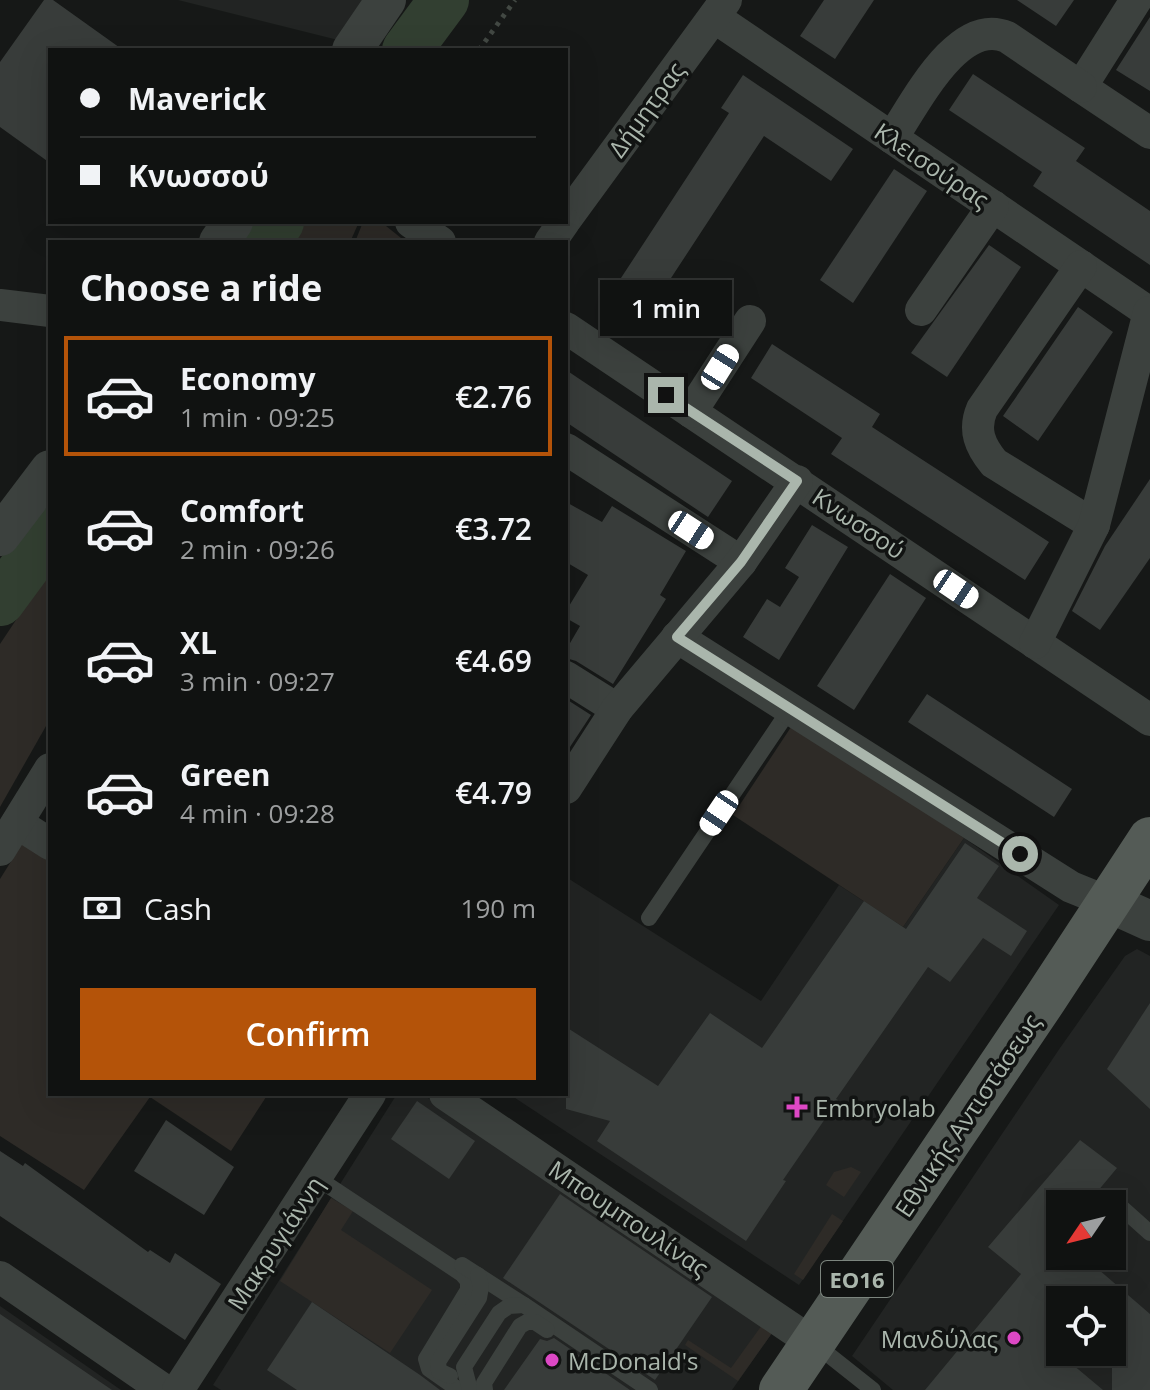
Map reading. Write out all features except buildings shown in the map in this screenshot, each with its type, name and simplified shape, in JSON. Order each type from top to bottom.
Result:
[{"type":"main road","name":"Εθνικής Αντιστάσεως","points":[[781,1390],[1150,839]]},
{"type":"street","points":[[353,48],[386,0]]},
{"type":"street","points":[[1081,87],[1136,0]]},
{"type":"street","name":"Κλεισούρας","points":[[720,9],[892,138],[1149,312]]},
{"type":"street","name":"Δήμητρας","points":[[568,216],[720,9]]},
{"type":"street","points":[[892,138],[950,55],[977,35],[998,33],[1150,133]]},
{"type":"street","points":[[921,310],[993,206]]},
{"type":"street","points":[[414,224],[437,240]]},
{"type":"street","points":[[1081,266],[982,409],[977,421],[984,450],[994,463],[1094,525]]},
{"type":"street","points":[[0,305],[48,311]]},
{"type":"street","points":[[1035,643],[1094,525],[1149,312]]},
{"type":"street","points":[[691,412],[750,321]]},
{"type":"street","name":"Κνωσσού","points":[[568,329],[1150,720]]},
{"type":"street","points":[[568,450],[741,562]]},
{"type":"street","points":[[0,536],[48,473]]},
{"type":"street","points":[[568,785],[617,709],[741,562],[797,481]]},
{"type":"street","points":[[677,637],[1071,887],[1150,921]]},
{"type":"street","points":[[568,678],[617,709]]},
{"type":"street","points":[[0,850],[48,772]]},
{"type":"street","points":[[17,823],[48,843]]},
{"type":"street","name":"Μακρυγιάννη","points":[[178,1390],[369,1096]]},
{"type":"street","name":"Μπουμπουλίνας","points":[[448,1096],[813,1343]]},
{"type":"street","points":[[0,1277],[164,1390]]},
{"type":"lane","points":[[649,918],[790,709]]},
{"type":"lane","points":[[319,1175],[478,1275],[650,1390]]},
{"type":"lane","points":[[319,1175],[468,1281],[468,1290],[426,1359],[429,1369],[459,1390]]},
{"type":"lane","points":[[1126,1212],[1150,1233]]},
{"type":"lane","points":[[478,1275],[481,1287],[479,1298],[438,1362],[439,1371],[447,1377],[464,1367],[499,1313],[509,1306],[524,1305]]},
{"type":"lane","points":[[485,1390],[484,1383],[520,1326],[535,1322],[634,1390]]},
{"type":"lane","points":[[813,1343],[873,1390]]},
{"type":"lane","points":[[464,1367],[470,1390]]},
{"type":"path","points":[[480,48],[515,0]]},
{"type":"shaded area","points":[[178,0],[373,0],[346,42]]},
{"type":"shaded area","points":[[298,224],[358,224],[351,240],[286,240]]},
{"type":"shaded area","points":[[362,224],[384,224],[404,240],[356,240]]},
{"type":"shaded area","points":[[48,572],[48,723],[0,807],[0,644]]},
{"type":"shaded area","points":[[793,724],[964,838],[903,927],[733,815]]},
{"type":"shaded area","points":[[964,838],[1059,905],[799,1285],[512,1096],[568,1096],[568,878],[761,1001],[839,885],[903,927]]},
{"type":"shaded area","points":[[25,839],[48,854],[48,1096],[267,1096],[231,1151],[150,1097],[84,1190],[0,1136],[0,879]]},
{"type":"shaded area","points":[[1137,949],[1150,956],[1150,1390],[893,1390],[852,1356],[1125,956]]},
{"type":"shaded area","points":[[396,1096],[425,1096],[777,1326],[732,1390],[221,1390],[213,1385]]},
{"type":"shaded area","points":[[851,1167],[861,1172],[844,1197],[826,1185],[834,1172]]},
{"type":"shaded area","points":[[331,1198],[353,1211],[341,1230],[432,1290],[390,1353],[280,1281]]},
{"type":"shaded area","points":[[832,1214],[843,1221],[803,1280],[794,1274]]},
{"type":"shaded area","points":[[0,1306],[121,1390],[0,1390]]},
{"type":"shaded area","points":[[762,1325],[777,1326],[738,1381],[685,1345],[688,1340],[731,1368]]},
{"type":"waterway","points":[[408,48],[444,0]]},
{"type":"waterway","points":[[266,240],[278,224]]},
{"type":"waterway","points":[[0,601],[48,536]]},
{"type":"place","name":"Embryolab","points":[[797,1107]]},
{"type":"place","name":"Μανδύλας","points":[[1014,1338]]},
{"type":"place","name":"McDonald's","points":[[552,1360]]},
{"type":"route","points":[[666,395],[797,481],[741,562],[677,637],[1020,854]]}]
